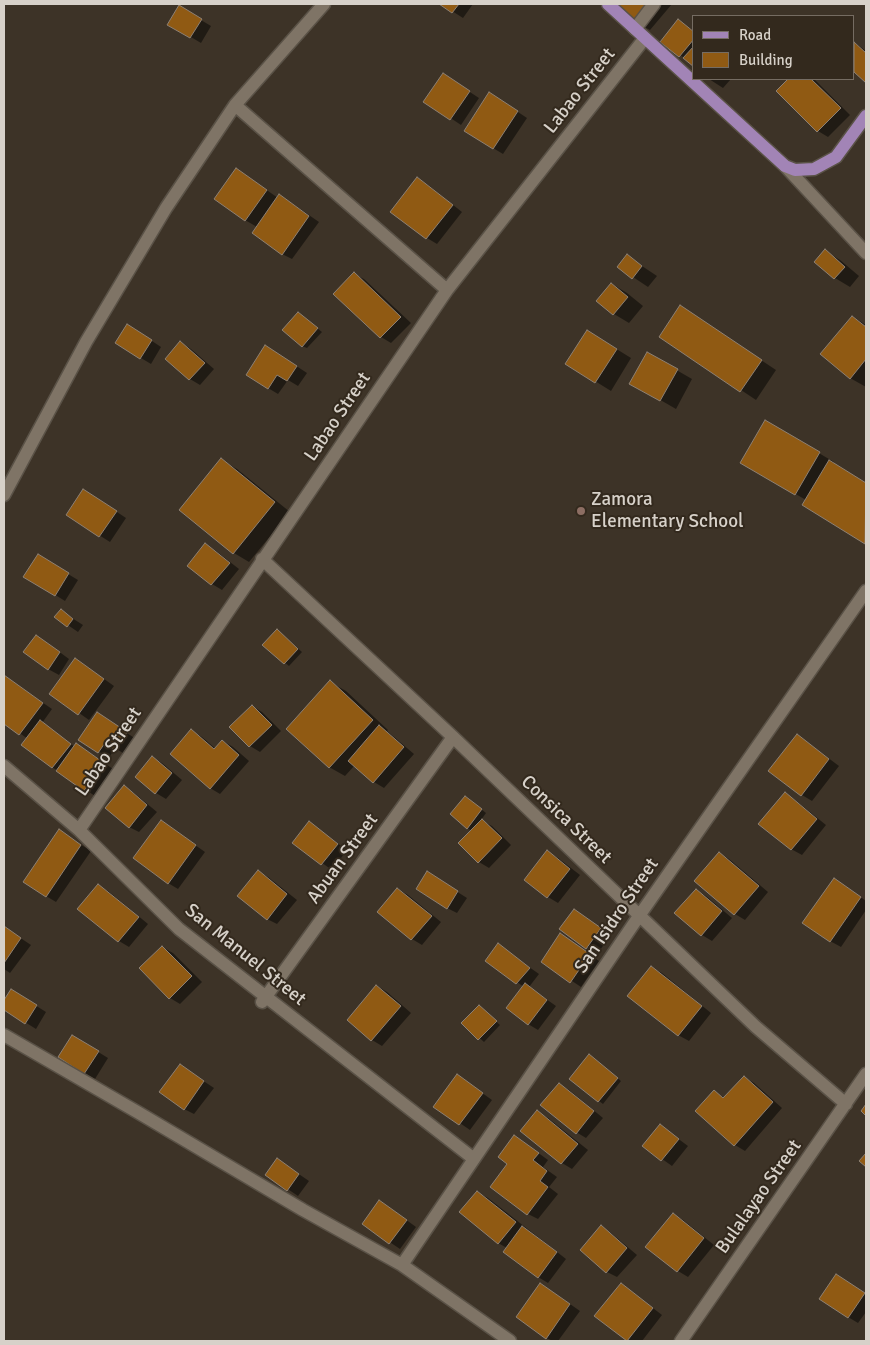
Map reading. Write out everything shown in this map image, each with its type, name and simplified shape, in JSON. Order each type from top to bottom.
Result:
[{"type":"main road","points":[[608,4],[784,166],[795,170],[814,168],[836,157],[866,116]]},
{"type":"street","points":[[4,495],[86,342],[166,208],[235,105],[324,4]]},
{"type":"street","points":[[635,29],[654,4]]},
{"type":"street","name":"Labao Street","points":[[79,830],[447,290],[645,38]]},
{"type":"street","points":[[235,105],[447,290]]},
{"type":"street","points":[[784,166],[866,253]]},
{"type":"street","name":"Consica Street","points":[[262,559],[756,1026],[846,1104]]},
{"type":"street","name":"San Isidro Street","points":[[402,1265],[639,916],[866,592]]},
{"type":"street","name":"Abuan Street","points":[[264,999],[453,738]]},
{"type":"street","name":"San Manuel Street","points":[[4,766],[79,830],[179,929],[264,999],[474,1160]]},
{"type":"street","points":[[4,1035],[139,1112],[303,1210],[402,1265],[510,1341]]},
{"type":"street","name":"Bulalayao Street","points":[[682,1341],[866,1074]]},
{"type":"building","points":[[439,4],[459,4],[452,13]]},
{"type":"building","points":[[615,4],[649,4],[634,23]]},
{"type":"building","points":[[179,5],[202,19],[190,38],[167,25]]},
{"type":"building","points":[[678,19],[692,30],[692,41],[679,57],[660,42]]},
{"type":"building","points":[[855,43],[866,53],[866,83],[855,73]]},
{"type":"building","points":[[692,48],[692,65],[683,58]]},
{"type":"building","points":[[443,73],[470,91],[450,120],[423,102]]},
{"type":"building","points":[[787,80],[812,80],[841,108],[817,132],[776,91]]},
{"type":"building","points":[[489,92],[518,111],[493,149],[464,131]]},
{"type":"building","points":[[236,168],[267,190],[245,221],[214,199]]},
{"type":"building","points":[[417,177],[453,205],[426,239],[390,212]]},
{"type":"building","points":[[279,194],[309,216],[282,255],[252,233]]},
{"type":"building","points":[[825,249],[845,267],[834,279],[814,262]]},
{"type":"building","points":[[627,254],[642,266],[632,279],[617,267]]},
{"type":"building","points":[[354,272],[401,317],[380,338],[333,294]]},
{"type":"building","points":[[611,283],[628,297],[613,315],[596,301]]},
{"type":"building","points":[[680,305],[762,360],[740,392],[659,337]]},
{"type":"building","points":[[298,312],[318,328],[302,347],[282,330]]},
{"type":"building","points":[[852,316],[866,327],[866,359],[850,379],[820,354]]},
{"type":"building","points":[[127,324],[152,340],[140,359],[115,343]]},
{"type":"building","points":[[587,330],[617,349],[595,383],[565,364]]},
{"type":"building","points":[[180,341],[205,363],[189,380],[165,359]]},
{"type":"building","points":[[265,345],[297,366],[287,381],[277,375],[268,389],[246,375]]},
{"type":"building","points":[[647,352],[678,369],[660,401],[629,384]]},
{"type":"building","points":[[765,420],[820,452],[795,495],[740,463]]},
{"type":"building","points":[[221,458],[275,502],[233,554],[179,510]]},
{"type":"building","points":[[829,460],[866,483],[865,544],[802,505]]},
{"type":"building","points":[[83,489],[117,511],[99,537],[66,515]]},
{"type":"building","points":[[205,543],[230,563],[211,585],[187,566]]},
{"type":"building","points":[[38,554],[69,573],[55,596],[23,577]]},
{"type":"building","points":[[61,609],[73,619],[67,627],[54,617]]},
{"type":"building","points":[[277,629],[298,649],[284,664],[262,645]]},
{"type":"building","points":[[36,635],[60,652],[48,670],[23,652]]},
{"type":"building","points":[[75,658],[104,679],[78,715],[49,694]]},
{"type":"building","points":[[4,675],[43,703],[19,735],[4,724]]},
{"type":"building","points":[[330,680],[373,720],[329,768],[286,729]]},
{"type":"building","points":[[252,705],[272,725],[249,747],[229,727]]},
{"type":"building","points":[[97,712],[127,732],[115,750],[105,743],[98,753],[78,740]]},
{"type":"building","points":[[40,720],[71,744],[52,768],[21,745]]},
{"type":"building","points":[[379,725],[404,747],[373,783],[348,761]]},
{"type":"building","points":[[191,729],[214,749],[222,740],[239,755],[210,789],[170,754]]},
{"type":"building","points":[[797,734],[829,759],[801,796],[768,771]]},
{"type":"building","points":[[76,743],[104,763],[84,791],[56,771]]},
{"type":"building","points":[[152,756],[172,773],[155,794],[135,777]]},
{"type":"building","points":[[124,785],[147,805],[129,828],[105,808]]},
{"type":"building","points":[[785,792],[817,819],[791,850],[758,824]]},
{"type":"building","points":[[465,796],[482,809],[467,829],[450,814]]},
{"type":"building","points":[[482,819],[502,838],[478,863],[458,843]]},
{"type":"building","points":[[161,820],[196,845],[168,884],[133,858]]},
{"type":"building","points":[[309,821],[338,844],[321,865],[292,843]]},
{"type":"building","points":[[59,829],[81,845],[46,897],[23,882]]},
{"type":"building","points":[[547,850],[570,869],[547,898],[524,880]]},
{"type":"building","points":[[719,852],[759,886],[734,915],[694,881]]},
{"type":"building","points":[[258,870],[287,894],[267,920],[237,896]]},
{"type":"building","points":[[427,871],[458,891],[447,909],[416,889]]},
{"type":"building","points":[[834,878],[861,897],[830,942],[802,923]]},
{"type":"building","points":[[98,884],[139,917],[118,942],[77,909]]},
{"type":"building","points":[[397,888],[432,916],[411,940],[377,912]]},
{"type":"building","points":[[696,889],[722,911],[701,936],[674,913]]},
{"type":"building","points":[[574,909],[601,928],[586,949],[559,929]]},
{"type":"building","points":[[4,926],[21,938],[4,963]]},
{"type":"building","points":[[560,933],[590,954],[570,983],[541,962]]},
{"type":"building","points":[[498,943],[530,968],[516,984],[485,961]]},
{"type":"building","points":[[162,946],[192,976],[169,999],[139,968]]},
{"type":"building","points":[[651,966],[702,1006],[678,1036],[627,996]]},
{"type":"building","points":[[525,983],[547,1000],[528,1025],[506,1008]]},
{"type":"building","points":[[376,985],[401,1006],[371,1041],[347,1020]]},
{"type":"building","points":[[11,989],[37,1005],[25,1024],[4,1010],[4,1000]]},
{"type":"building","points":[[479,1005],[497,1021],[478,1040],[461,1023]]},
{"type":"building","points":[[72,1035],[99,1051],[84,1074],[58,1057]]},
{"type":"building","points":[[589,1054],[618,1078],[598,1102],[569,1079]]},
{"type":"building","points":[[180,1064],[204,1081],[184,1110],[159,1092]]},
{"type":"building","points":[[457,1074],[483,1093],[459,1125],[433,1107]]},
{"type":"building","points":[[744,1076],[773,1102],[734,1146],[695,1111],[714,1090],[723,1098]]},
{"type":"building","points":[[559,1083],[594,1111],[576,1134],[540,1105]]},
{"type":"building","points":[[866,1104],[866,1116],[861,1111]]},
{"type":"building","points":[[537,1110],[578,1144],[561,1164],[520,1131]]},
{"type":"building","points":[[660,1124],[679,1139],[661,1161],[642,1146]]},
{"type":"building","points":[[514,1135],[539,1153],[533,1160],[547,1171],[540,1181],[548,1187],[527,1215],[490,1187],[507,1164],[498,1157]]},
{"type":"building","points":[[866,1153],[866,1167],[859,1161]]},
{"type":"building","points":[[277,1158],[299,1174],[287,1191],[265,1175]]},
{"type":"building","points":[[477,1191],[516,1222],[498,1244],[459,1212]]},
{"type":"building","points":[[379,1200],[407,1220],[389,1244],[362,1224]]},
{"type":"building","points":[[673,1213],[704,1238],[677,1272],[645,1247]]},
{"type":"building","points":[[601,1225],[627,1248],[606,1273],[580,1250]]},
{"type":"building","points":[[522,1226],[557,1252],[538,1278],[503,1252]]},
{"type":"building","points":[[836,1274],[865,1293],[848,1318],[819,1299]]},
{"type":"building","points":[[540,1283],[570,1304],[546,1339],[516,1317]]},
{"type":"building","points":[[621,1283],[653,1308],[627,1341],[594,1316]]},
{"type":"place","name":"Zamora Elementary School","points":[[581,511]]}]
